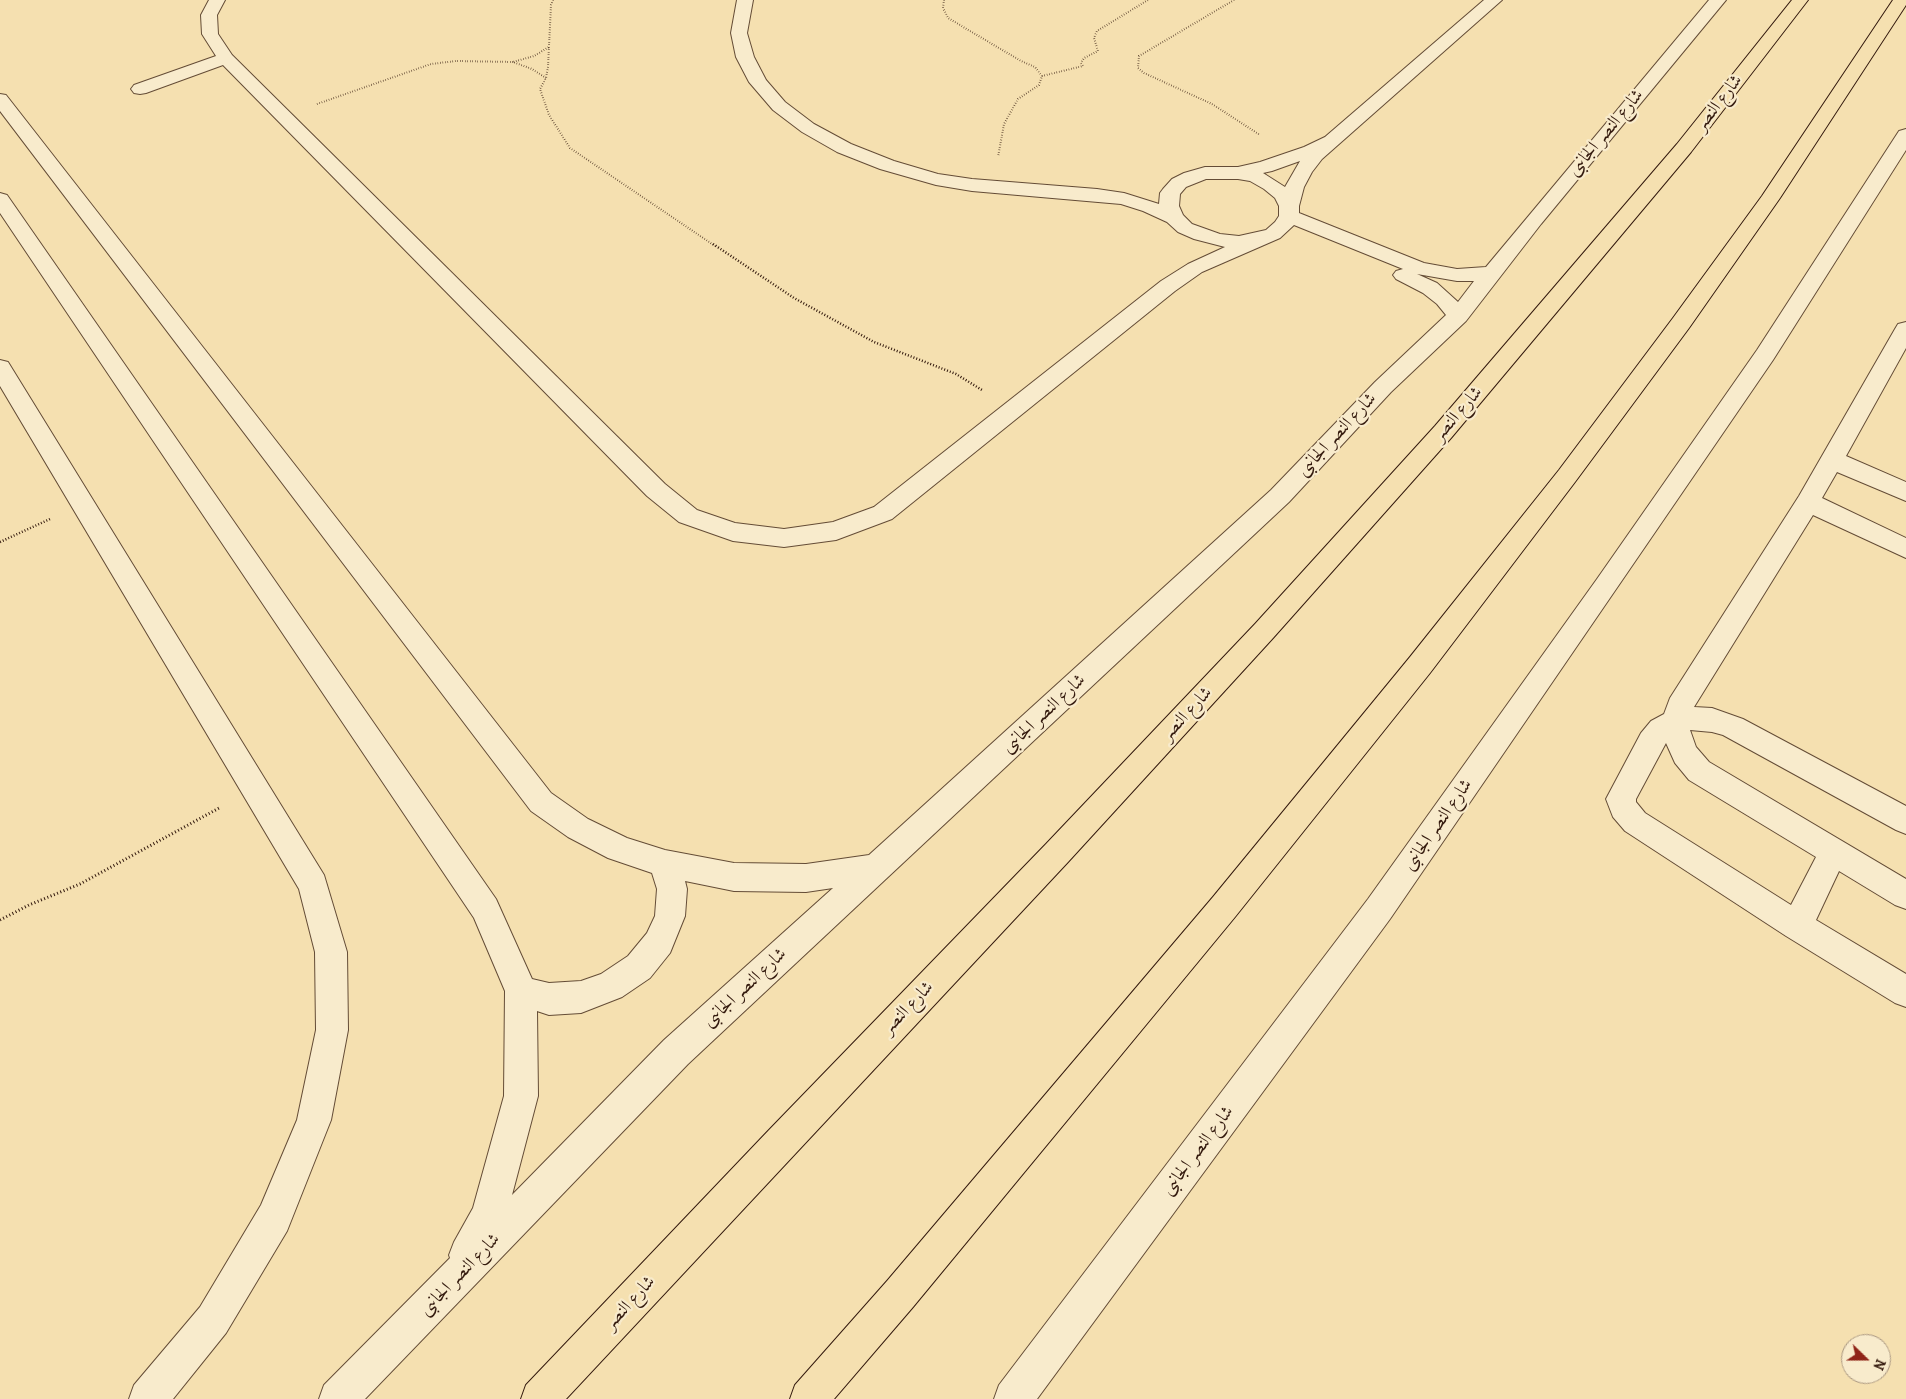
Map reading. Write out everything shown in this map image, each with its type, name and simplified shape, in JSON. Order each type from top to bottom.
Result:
[{"type":"main road","name":"شارع النصر","points":[[540,1399],[781,1142],[1057,853],[1264,630],[1436,440],[1585,268],[1684,148],[1800,0]]},
{"type":"main road","points":[[809,1399],[900,1294],[1218,914],[1420,665],[1567,476],[1681,323],[1770,198],[1900,0]]},
{"type":"street","points":[[217,0],[209,15],[210,34],[226,58],[656,490],[688,516],[732,532],[784,538],[836,531],[884,513],[1168,286],[1195,268],[1273,234],[1287,216],[1294,187],[1303,170],[1315,155],[1494,0]]},
{"type":"street","points":[[746,0],[742,10],[739,33],[744,58],[758,82],[779,106],[808,128],[844,148],[888,166],[936,179],[991,187],[1097,195],[1124,199],[1150,207],[1182,237],[1201,235],[1219,240],[1239,242],[1258,239]]},
{"type":"street","name":"شارع النصر الجانبى","points":[[338,1399],[676,1052],[1280,496],[1383,387],[1458,316],[1492,272],[1718,0]]},
{"type":"street","points":[[140,89],[226,58]]},
{"type":"street","points":[[0,99],[541,802],[578,828],[611,845],[665,864],[734,877],[806,878],[876,868]]},
{"type":"street","name":"شارع النصر الجانبى","points":[[1013,1399],[1379,909],[1600,594],[1764,355],[1906,135]]},
{"type":"street","points":[[1238,173],[1294,157],[1330,141]]},
{"type":"street","points":[[1097,195],[1126,194],[1179,183],[1205,173],[1238,173],[1256,177],[1272,185],[1283,195],[1287,216]]},
{"type":"street","points":[[1168,286],[1179,267],[1182,237],[1168,206],[1170,193],[1179,183]]},
{"type":"street","points":[[0,199],[485,909],[521,991],[521,1096],[489,1214],[451,1284]]},
{"type":"street","points":[[1287,216],[1419,268],[1458,275],[1477,275],[1492,272]]},
{"type":"street","points":[[1287,216],[1414,279],[1444,299],[1458,316]]},
{"type":"street","points":[[1906,329],[1808,502],[1680,706],[1674,720],[1677,737],[1685,755],[1698,771],[1906,895]]},
{"type":"street","points":[[0,367],[313,885],[331,952],[332,1030],[314,1120],[274,1218],[213,1320],[148,1399]]},
{"type":"street","points":[[1832,460],[1906,492]]},
{"type":"street","points":[[1808,502],[1906,549]]},
{"type":"street","points":[[1906,821],[1733,727],[1712,720],[1692,718],[1674,720],[1660,729],[1651,741],[1621,799],[1623,808],[1635,822],[1797,926],[1906,992]]},
{"type":"street","points":[[1797,926],[1834,853]]},
{"type":"street","points":[[521,991],[549,999],[580,997],[612,986],[639,967],[658,943],[670,916],[672,889],[665,864]]},
{"type":"path","points":[[553,0],[546,78],[540,89],[549,115],[570,148],[794,298],[874,342],[956,374],[1014,410]]},
{"type":"path","points":[[944,0],[943,8],[948,18],[1021,61],[1035,67],[1042,76]]},
{"type":"path","points":[[1042,76],[1083,66],[1081,63],[1084,58],[1098,51],[1094,38],[1097,32],[1148,0]]},
{"type":"path","points":[[1234,0],[1139,56],[1138,68],[1144,73],[1212,104],[1294,157]]},
{"type":"path","points":[[284,116],[431,64],[456,61],[513,62],[534,56],[549,47]]},
{"type":"path","points":[[513,62],[532,69],[546,78]]},
{"type":"path","points":[[991,187],[1004,124],[1018,99],[1039,85],[1042,76]]},
{"type":"path","points":[[0,542],[82,504]]},
{"type":"path","points":[[0,920],[80,884],[255,789]]}]
